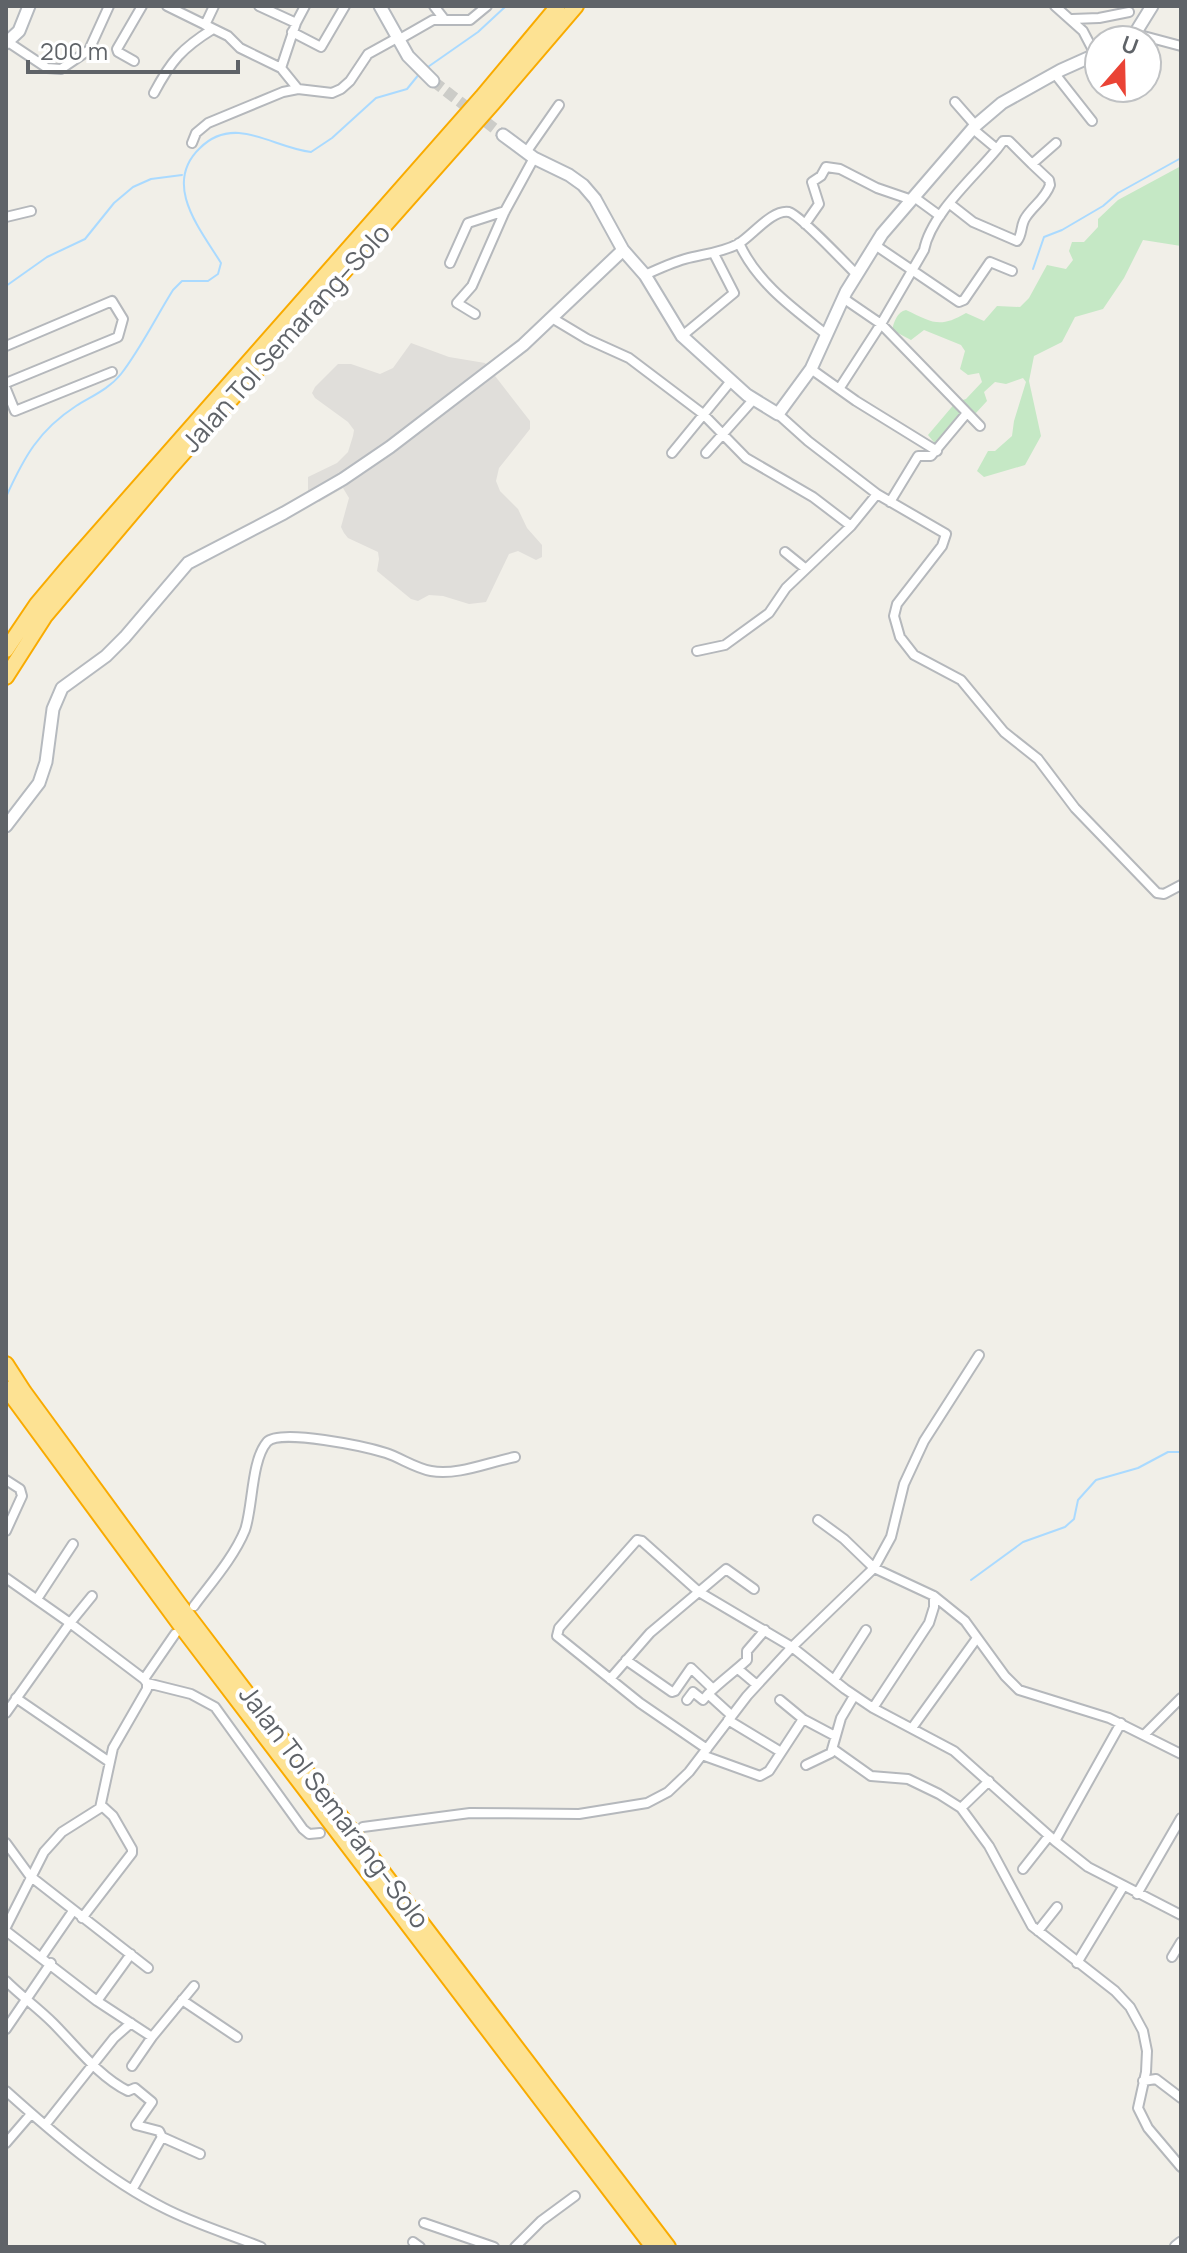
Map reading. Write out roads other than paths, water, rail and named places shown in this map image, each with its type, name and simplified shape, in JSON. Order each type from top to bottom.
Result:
[{"type":"highway","name":"Jalan Tol Semarang–Solo","points":[[6,650],[37,604],[69,566],[482,97],[558,6]]},
{"type":"highway","name":"Jalan Tol Semarang–Solo","points":[[6,677],[45,616],[170,468],[576,6]]},
{"type":"highway","name":"Jalan Tol Semarang–Solo","points":[[6,1364],[179,1604],[668,2247]]},
{"type":"highway","name":"Jalan Tol Semarang–Solo","points":[[6,1388],[184,1630],[653,2247]]},
{"type":"street","points":[[29,6],[19,31],[7,43],[47,68],[61,69],[89,50],[109,6]]},
{"type":"street","points":[[134,61],[117,49],[142,6]]},
{"type":"street","points":[[167,6],[228,36],[240,48],[281,68],[298,89]]},
{"type":"street","points":[[154,93],[173,59],[209,27],[214,6]]},
{"type":"street","points":[[259,6],[321,47],[345,6]]},
{"type":"street","points":[[281,68],[305,6]]},
{"type":"street","points":[[380,6],[416,65],[433,81]]},
{"type":"street","points":[[434,6],[444,19]]},
{"type":"street","points":[[192,143],[196,133],[208,123],[283,92],[298,89],[321,93],[341,89],[368,54],[431,21],[470,20],[487,6]]},
{"type":"street","points":[[1055,6],[1083,31]]},
{"type":"street","points":[[1142,24],[1152,6]]},
{"type":"street","points":[[1071,19],[1088,20],[1129,12]]},
{"type":"street","points":[[778,414],[811,369],[843,298],[875,245],[974,127],[1002,103],[1083,61]]},
{"type":"street","points":[[1055,74],[1092,121]]},
{"type":"street","points":[[955,102],[974,127],[997,149]]},
{"type":"street","points":[[475,314],[457,303],[472,286],[531,155],[559,105]]},
{"type":"street","points":[[503,135],[531,155],[569,175],[590,192],[623,250],[645,275],[682,336],[731,381],[753,400],[778,414],[877,494],[944,532],[946,536],[942,546],[896,607],[897,629],[905,646],[914,655],[961,680],[1004,732],[1038,759],[1075,808],[1157,893],[1164,894],[1181,885]]},
{"type":"street","points":[[839,389],[881,324],[940,216],[950,204],[997,149],[1003,141],[1009,141],[1049,180],[1050,185],[1040,203],[1025,219],[1017,241],[973,222],[950,204]]},
{"type":"street","points":[[1032,164],[1056,143]]},
{"type":"street","points":[[805,224],[819,204],[812,182],[821,176],[826,167],[840,169],[877,188],[913,199],[940,216]]},
{"type":"street","points":[[6,217],[31,211]]},
{"type":"street","points":[[450,263],[468,223],[505,211]]},
{"type":"street","points":[[645,275],[671,263],[714,254],[739,243],[778,214],[786,212],[805,224],[857,275]]},
{"type":"street","points":[[739,243],[748,262],[766,283],[827,335]]},
{"type":"street","points":[[875,245],[961,302],[990,262],[1012,271]]},
{"type":"street","points":[[6,826],[39,783],[46,762],[53,709],[62,688],[98,662],[125,637],[188,563],[343,479],[471,385],[552,318],[623,250]]},
{"type":"street","points":[[682,336],[734,293],[714,254]]},
{"type":"street","points":[[843,298],[881,324],[980,426]]},
{"type":"street","points":[[6,346],[112,301],[123,319],[118,337],[6,383]]},
{"type":"street","points":[[552,318],[587,339],[629,358],[703,414],[746,458],[813,497],[851,526]]},
{"type":"street","points":[[811,369],[937,451]]},
{"type":"street","points":[[6,419],[15,411],[112,372]]},
{"type":"street","points":[[672,453],[731,381]]},
{"type":"street","points":[[6,389],[15,411]]},
{"type":"street","points":[[706,453],[753,400]]},
{"type":"street","points":[[890,502],[918,456],[930,457],[937,451],[967,413]]},
{"type":"street","points":[[697,651],[725,645],[769,613],[786,588],[851,526],[877,494]]},
{"type":"street","points":[[785,552],[806,569]]},
{"type":"street","points":[[363,1827],[470,1813],[579,1814],[647,1803],[668,1792],[705,1752],[757,1685],[874,1568],[891,1537],[904,1484],[924,1441],[979,1355]]},
{"type":"street","points":[[194,1606],[245,1529],[253,1482],[267,1442],[274,1437],[291,1435],[356,1446],[387,1453],[434,1472],[515,1457]]},
{"type":"street","points":[[6,1480],[22,1493],[6,1531]]},
{"type":"street","points":[[818,1520],[844,1539],[874,1568],[934,1596],[958,1615],[1019,1690],[1121,1723],[1181,1754]]},
{"type":"street","points":[[803,1719],[769,1771],[760,1776],[705,1752],[558,1638],[557,1632],[635,1542],[642,1541],[699,1592],[792,1647],[873,1708],[954,1751],[1088,1867],[1181,1915]]},
{"type":"street","points":[[37,1599],[73,1544]]},
{"type":"street","points":[[610,1679],[650,1633],[726,1569],[754,1589]]},
{"type":"street","points":[[6,1578],[145,1681],[191,1694],[215,1707],[303,1829],[309,1834],[320,1833]]},
{"type":"street","points":[[7,1709],[92,1596]]},
{"type":"street","points":[[873,1708],[929,1623],[934,1596]]},
{"type":"street","points":[[687,1700],[693,1692],[703,1700],[727,1675],[738,1669],[747,1660],[747,1651],[765,1630]]},
{"type":"street","points":[[834,1680],[866,1630]]},
{"type":"street","points":[[152,2037],[97,2001],[6,1929],[44,1852],[62,1832],[101,1805],[113,1748],[144,1696],[145,1681],[175,1634]]},
{"type":"street","points":[[912,1728],[977,1638]]},
{"type":"street","points":[[626,1660],[672,1692],[691,1668],[730,1717],[781,1752]]},
{"type":"street","points":[[738,1669],[757,1685]]},
{"type":"street","points":[[806,1765],[830,1754],[841,1718],[854,1696]]},
{"type":"street","points":[[16,1698],[108,1761]]},
{"type":"street","points":[[1144,1735],[1181,1698]]},
{"type":"street","points":[[780,1700],[803,1719],[835,1736]]},
{"type":"street","points":[[1023,1869],[1052,1839],[1121,1723]]},
{"type":"street","points":[[833,1749],[871,1776],[908,1779],[961,1808],[989,1846],[1023,1913],[1038,1931],[1115,1991],[1137,2018],[1143,2031],[1147,2051],[1138,2108],[1142,2121],[1181,2167]]},
{"type":"street","points":[[961,1808],[989,1781]]},
{"type":"street","points":[[82,1918],[132,1853],[113,1816],[101,1805]]},
{"type":"street","points":[[1137,1894],[1178,1830],[1181,1818]]},
{"type":"street","points":[[6,1843],[30,1876],[148,1968]]},
{"type":"street","points":[[1077,1963],[1123,1887]]},
{"type":"street","points":[[1038,1931],[1057,1907]]},
{"type":"street","points":[[42,1956],[73,1911]]},
{"type":"street","points":[[1172,1957],[1181,1942]]},
{"type":"street","points":[[97,2001],[131,1954]]},
{"type":"street","points":[[6,2029],[51,1963]]},
{"type":"street","points":[[6,1981],[124,2090],[135,2088],[152,2102],[136,2125],[159,2131],[162,2137],[200,2154]]},
{"type":"street","points":[[132,2066],[194,1986]]},
{"type":"street","points":[[182,2000],[237,2037]]},
{"type":"street","points":[[45,2125],[114,2038],[131,2023]]},
{"type":"street","points":[[1143,2081],[1156,2079],[1181,2098]]},
{"type":"street","points":[[6,2091],[31,2114],[132,2190],[178,2215],[261,2247]]},
{"type":"street","points":[[6,2143],[31,2114]]},
{"type":"street","points":[[132,2190],[162,2137]]},
{"type":"street","points":[[515,2247],[541,2221],[575,2196]]},
{"type":"street","points":[[424,2223],[494,2247]]},
{"type":"street","points":[[1176,2247],[1181,2243]]},
{"type":"waterway","points":[[425,69],[478,32],[506,6]]},
{"type":"waterway","points":[[6,497],[19,469],[42,435],[63,415],[106,388],[121,374],[173,290],[182,281],[208,281],[218,274],[221,263],[195,221],[184,191],[184,176],[189,162],[200,148],[218,136],[239,133],[311,152],[332,138],[376,98],[407,89],[420,73]]},
{"type":"waterway","points":[[1033,269],[1044,237],[1062,230],[1103,206],[1118,193],[1181,158]]},
{"type":"waterway","points":[[6,286],[47,257],[85,239],[114,203],[133,187],[151,179],[182,175]]},
{"type":"waterway","points":[[971,1580],[1023,1542],[1065,1527],[1074,1519],[1078,1500],[1096,1480],[1138,1468],[1168,1452],[1181,1452]]},
{"type":"tunnel","points":[[433,81],[503,135]]}]
